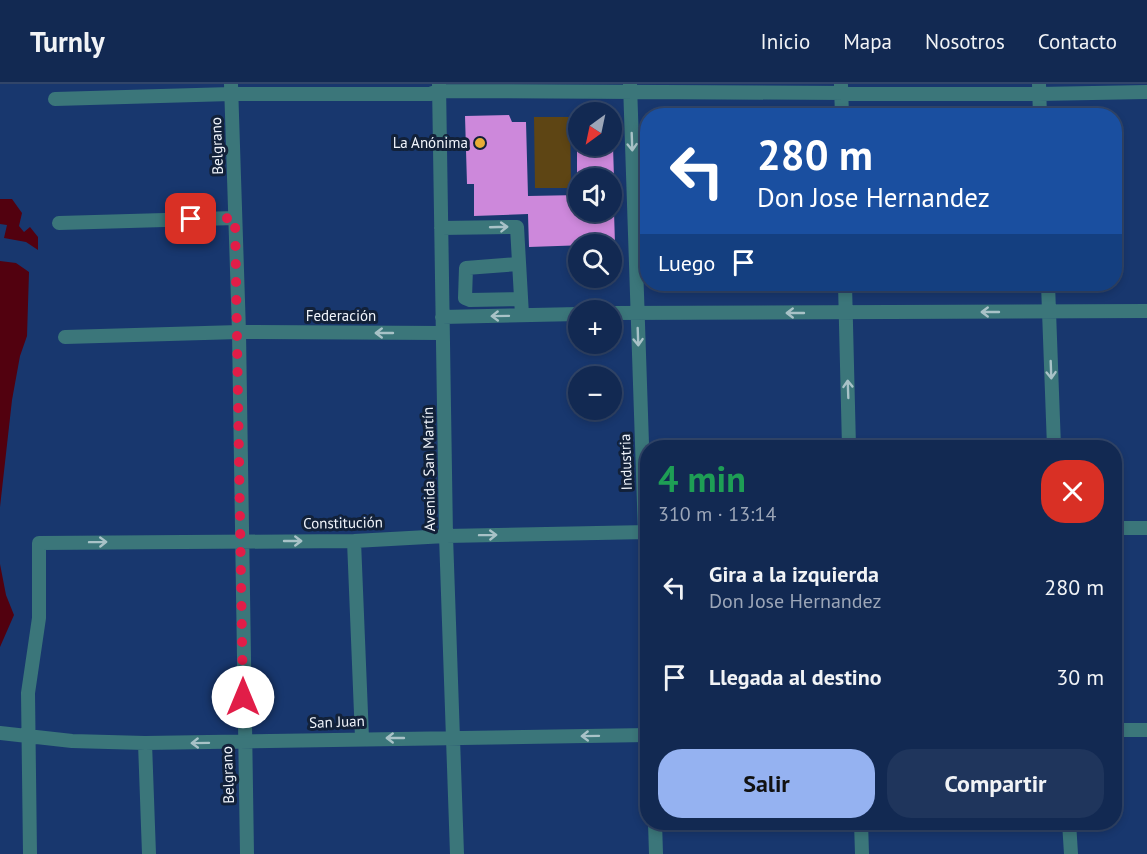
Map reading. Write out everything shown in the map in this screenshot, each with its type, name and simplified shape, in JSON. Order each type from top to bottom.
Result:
[{"type":"street","points":[[55,99],[231,89],[842,93],[1040,99],[1147,99]]},
{"type":"street","name":"Belgrano","points":[[231,89],[239,332],[247,854]]},
{"type":"street","name":"Avenida San Martín","points":[[437,92],[446,536],[457,854]]},
{"type":"street","name":"Industria","points":[[630,92],[642,440]]},
{"type":"street","points":[[1040,99],[1147,92]]},
{"type":"street","points":[[59,223],[235,218]]},
{"type":"street","points":[[441,228],[517,227],[522,315]]},
{"type":"street","points":[[519,264],[465,268],[465,298],[470,300],[521,299]]},
{"type":"street","points":[[845,291],[849,440]]},
{"type":"street","points":[[1048,291],[1054,440]]},
{"type":"street","points":[[622,313],[1147,311]]},
{"type":"street","points":[[442,317],[568,314]]},
{"type":"street","name":"Federación","points":[[65,337],[239,332],[442,333]]},
{"type":"street","points":[[1122,528],[1147,528]]},
{"type":"street","name":"Constitución","points":[[28,735],[28,693],[39,618],[39,543],[354,541],[446,536],[640,532]]},
{"type":"street","points":[[354,541],[362,738]]},
{"type":"street","points":[[1122,730],[1147,730]]},
{"type":"street","name":"San Juan","points":[[0,734],[72,741],[145,743],[640,735]]},
{"type":"street","points":[[28,735],[30,854]]},
{"type":"street","points":[[145,743],[149,854]]},
{"type":"street","points":[[655,830],[656,854]]},
{"type":"street","points":[[861,830],[862,854]]},
{"type":"street","points":[[1070,830],[1071,854]]},
{"type":"shaded area","points":[[534,117],[568,117],[568,156],[571,156],[571,168],[568,168],[568,188],[535,188]]},
{"type":"shaded area","points":[[0,199],[12,199],[22,213],[19,226],[24,232],[30,227],[38,237],[38,250],[26,242],[4,238],[7,225],[0,224]]},
{"type":"shaded area","points":[[0,261],[16,263],[29,272],[27,336],[20,356],[12,400],[0,507]]},
{"type":"shaded area","points":[[0,564],[6,595],[14,615],[0,647]]},
{"type":"building","points":[[509,115],[512,122],[526,122],[528,196],[568,195],[568,222],[614,222],[615,234],[568,234],[568,246],[529,247],[528,214],[474,216],[474,184],[467,184],[465,116]]},
{"type":"building","points":[[577,156],[613,156],[614,168],[577,168]]},
{"type":"place","name":"La Anónima","points":[[480,143]]},
{"type":"route","points":[[191,219],[235,218],[239,332],[243,697]]}]
